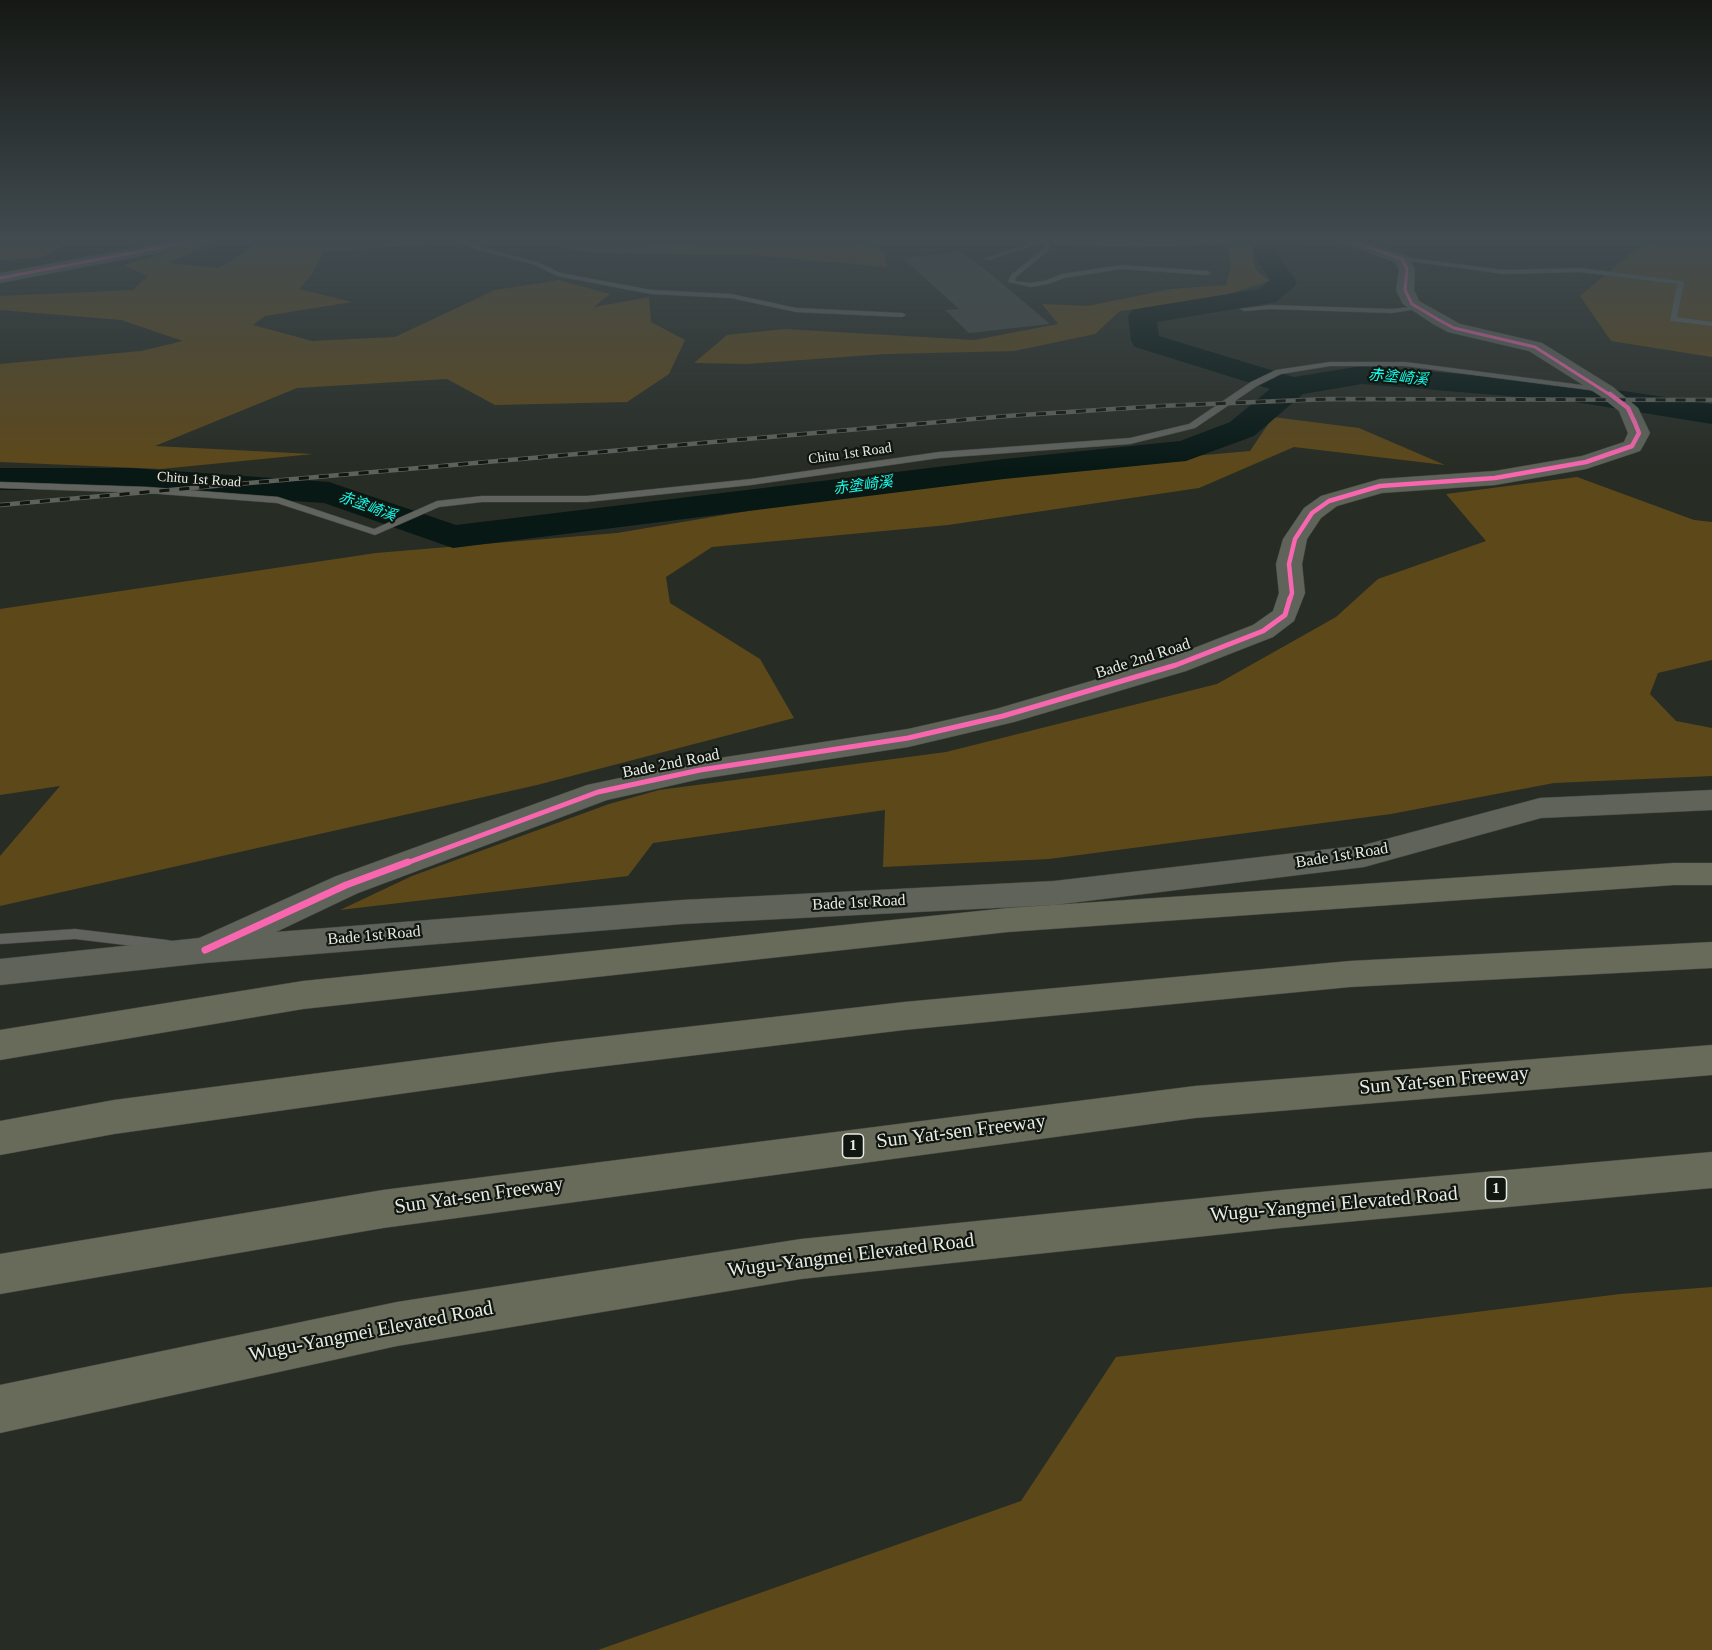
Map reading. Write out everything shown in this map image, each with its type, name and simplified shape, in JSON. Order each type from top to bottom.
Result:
[{"type":"highway","points":[[0,1045],[303,995],[1008,920],[1674,874],[1712,874]]},
{"type":"highway","points":[[0,1137],[114,1117],[544,1058],[904,1016],[1350,974],[1712,955]]},
{"type":"highway","name":"Sun Yat-sen Freeway","points":[[0,1274],[383,1209],[1195,1101],[1712,1060]]},
{"type":"highway","name":"Wugu-Yangmei Elevated Road","points":[[0,1409],[398,1324],[801,1259],[1281,1209],[1712,1170]]},
{"type":"street","points":[[1431,315],[1454,328],[1535,347],[1613,396]]},
{"type":"street","name":"Bade 2nd Road","points":[[205,950],[346,885],[598,792],[700,770],[908,738],[1003,716],[1176,665],[1263,631],[1285,615],[1292,593],[1289,564],[1295,539],[1312,513],[1329,501],[1380,486],[1495,478],[1586,462],[1632,446],[1639,433],[1613,396]]},
{"type":"street","name":"Bade 1st Road","points":[[0,972],[205,950],[681,912],[1054,893],[1364,856],[1540,808],[1712,800]]},
{"type":"lane","points":[[1674,315],[1673,319],[1712,324]]},
{"type":"lane","name":"Chitu 1st Road","points":[[0,485],[124,489],[278,500],[375,532],[437,504],[482,499],[587,500],[752,482],[939,454],[1130,441],[1192,426],[1254,384],[1279,372],[1330,364],[1405,364],[1613,396]]},
{"type":"lane","points":[[0,939],[75,934],[205,950]]},
{"type":"shaded area","points":[[60,315],[271,315],[265,316],[253,325],[312,341],[395,337],[442,315],[650,315],[651,322],[685,340],[669,374],[627,402],[495,405],[447,379],[297,388],[155,446],[313,454],[161,469],[0,462],[0,364],[141,351],[183,341],[121,320]]},
{"type":"shaded area","points":[[1051,315],[1116,315],[1095,334],[1014,351],[885,354],[746,364],[694,363],[727,335],[784,329],[974,340],[1058,324]]},
{"type":"shaded area","points":[[1593,315],[1712,315],[1712,357],[1611,341]]},
{"type":"shaded area","points":[[1273,417],[1359,428],[1445,465],[1294,447],[1199,488],[948,525],[712,547],[666,577],[670,603],[760,659],[794,718],[537,785],[0,906],[0,856],[60,786],[0,795],[0,609],[376,553],[617,533],[944,478],[1250,451]]},
{"type":"shaded area","points":[[1577,477],[1694,520],[1712,522],[1712,660],[1658,673],[1650,694],[1676,721],[1712,728],[1712,776],[1554,783],[1391,814],[1049,859],[883,867],[885,810],[653,843],[628,876],[340,910],[412,876],[609,804],[659,790],[946,752],[1217,684],[1336,617],[1378,579],[1486,541],[1446,494]]},
{"type":"shaded area","points":[[1712,1287],[1712,1650],[598,1650],[1021,1501],[1116,1357],[1620,1294]]},
{"type":"building","points":[[950,315],[1039,315],[1050,324],[969,333]]},
{"type":"waterway","points":[[1148,315],[1142,316],[1145,341],[1293,386]]},
{"type":"waterway","name":"赤塗崎溪","points":[[1293,386],[1362,375],[1569,392],[1712,414]]},
{"type":"waterway","name":"赤塗崎溪","points":[[0,479],[131,479],[329,493],[453,537],[1004,469],[1186,451],[1242,429],[1293,386]]},
{"type":"railway","points":[[0,505],[1007,416],[1160,406],[1329,399],[1712,400]]},
{"type":"cycle path","points":[[205,950],[346,885],[598,792],[700,770],[908,738],[1003,716],[1176,665],[1263,631],[1285,615],[1292,593],[1289,564],[1295,539],[1312,513],[1329,501],[1380,486],[1495,478],[1586,462],[1632,446],[1639,433],[1628,408],[1606,391],[1535,347],[1454,328],[1431,315]]}]
